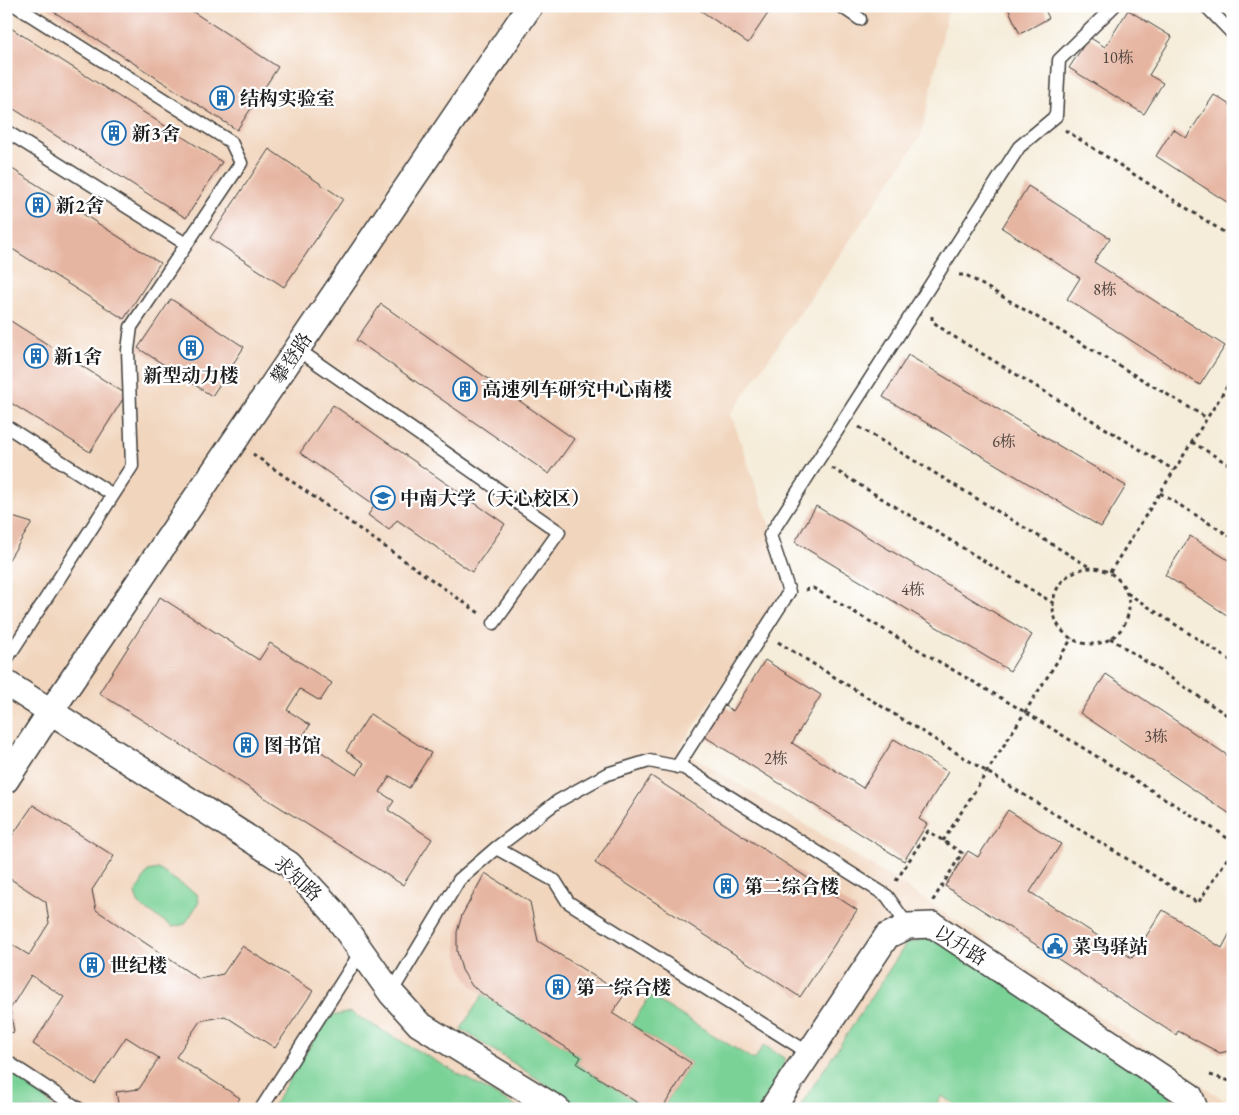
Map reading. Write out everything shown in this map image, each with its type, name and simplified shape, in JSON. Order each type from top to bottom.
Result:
[{"type":"street","name":"攀登路","points":[[6,780],[530,6]]},
{"type":"street","name":"求知路","points":[[6,683],[289,864],[332,910],[391,993],[419,1024],[556,1109]]},
{"type":"street","name":"以升路","points":[[772,1109],[887,936],[908,926],[933,925],[1190,1096],[1195,1109]]},
{"type":"lane","points":[[6,660],[132,466],[128,350],[131,327],[241,163],[230,142],[16,6]]},
{"type":"lane","points":[[841,6],[860,19]]},
{"type":"lane","points":[[677,767],[789,592],[770,535],[1018,147],[1056,116],[1058,60],[1114,6]]},
{"type":"lane","points":[[1206,6],[1233,34]]},
{"type":"lane","points":[[6,132],[186,244]]},
{"type":"lane","points":[[297,350],[559,532],[494,623]]},
{"type":"lane","points":[[6,426],[113,495]]},
{"type":"lane","points":[[391,993],[459,880],[496,848],[558,800],[607,774],[649,761],[684,768],[889,898],[908,926]]},
{"type":"lane","points":[[496,848],[555,881],[568,902],[809,1053]]},
{"type":"lane","points":[[261,1109],[361,952]]},
{"type":"lane","points":[[6,1061],[79,1109]]},
{"type":"path","points":[[1051,120],[1233,238]]},
{"type":"path","points":[[953,274],[966,275],[1207,418]]},
{"type":"path","points":[[932,314],[932,320],[948,333],[1174,470]]},
{"type":"path","points":[[1110,572],[1233,377]]},
{"type":"path","points":[[844,418],[1091,568]]},
{"type":"path","points":[[1192,442],[1233,467]]},
{"type":"path","points":[[818,459],[1053,604]]},
{"type":"path","points":[[274,470],[494,623]]},
{"type":"path","points":[[1160,493],[1233,538]]},
{"type":"path","points":[[1091,568],[1110,572],[1120,580],[1130,602],[1129,615],[1124,626],[1116,635],[1105,642],[1093,644],[1080,642],[1060,628],[1053,604],[1056,591],[1063,580],[1073,572],[1091,568]]},
{"type":"path","points":[[789,592],[813,588],[1025,712],[1222,834],[1233,844]]},
{"type":"path","points":[[1127,593],[1233,662]]},
{"type":"path","points":[[763,633],[1198,903],[1233,850]]},
{"type":"path","points":[[943,841],[1072,638]]},
{"type":"path","points":[[1110,638],[1233,719]]},
{"type":"path","points":[[900,876],[928,831],[962,853],[934,898]]},
{"type":"path","points":[[1210,1074],[1233,1082]]},
{"type":"shaded area","name":"中南大学（天心校区）","points":[[6,6],[347,6],[356,12],[359,6],[949,6],[921,136],[731,414],[789,582],[680,748],[903,885],[1233,1106],[1233,1109],[6,1109]]},
{"type":"green space","points":[[158,869],[197,894],[199,902],[185,924],[173,927],[139,905],[135,894],[148,871]]},
{"type":"green space","points":[[933,936],[1167,1089],[1176,1109],[961,1109],[942,1096],[933,1109],[798,1109],[906,944]]},
{"type":"green space","points":[[483,994],[581,1057],[577,1064],[647,1109],[584,1109],[461,1029]]},
{"type":"green space","points":[[650,996],[754,1060],[764,1045],[784,1058],[785,1069],[759,1109],[662,1109],[691,1063],[631,1025]]},
{"type":"green space","points":[[350,1012],[520,1109],[271,1109],[328,1017]]},
{"type":"green space","points":[[6,1070],[39,1090],[54,1109],[6,1109]]},
{"type":"building","name":"结构实验室","points":[[45,6],[184,6],[278,67],[237,130]]},
{"type":"building","points":[[694,6],[773,6],[748,43]]},
{"type":"building","points":[[1007,6],[1043,6],[1049,18],[1020,34]]},
{"type":"building","points":[[1128,10],[1172,37],[1149,75],[1163,83],[1144,114],[1069,68],[1089,37],[1105,47]]},
{"type":"building","name":"新3舍","points":[[6,25],[222,162],[186,218],[6,104]]},
{"type":"building","points":[[1214,95],[1233,107],[1233,206],[1156,156],[1173,129],[1186,138]]},
{"type":"building","points":[[269,149],[343,199],[284,287],[210,238]]},
{"type":"building","name":"新2舍","points":[[6,165],[160,263],[124,319],[6,245]]},
{"type":"building","points":[[1028,186],[1110,238],[1094,262],[1225,346],[1200,385],[1067,299],[1080,278],[1002,228]]},
{"type":"building","name":"新型动力楼","points":[[171,299],[244,347],[212,396],[138,348]]},
{"type":"building","name":"高速列车研究中心南楼","points":[[381,304],[574,439],[549,474],[356,340]]},
{"type":"building","name":"新1舍","points":[[6,318],[126,394],[90,452],[6,400]]},
{"type":"building","points":[[908,355],[1126,486],[1101,527],[883,397]]},
{"type":"building","points":[[333,405],[505,524],[472,572],[397,520],[389,530],[368,515],[375,505],[300,453]]},
{"type":"building","points":[[816,506],[1032,635],[1010,671],[795,542]]},
{"type":"building","points":[[6,515],[32,523],[6,564]]},
{"type":"building","points":[[1190,536],[1233,563],[1233,619],[1165,575]]},
{"type":"building","name":"图书馆","points":[[160,597],[259,660],[270,643],[332,683],[320,701],[300,689],[287,710],[310,725],[301,739],[357,775],[364,763],[346,751],[370,714],[431,753],[409,788],[390,776],[380,792],[394,801],[388,810],[432,839],[403,885],[99,693]]},
{"type":"building","points":[[765,660],[821,695],[792,743],[863,788],[894,739],[948,772],[919,819],[927,824],[904,861],[702,735],[721,704],[733,711]]},
{"type":"building","points":[[1106,674],[1233,759],[1233,816],[1080,713]]},
{"type":"building","name":"第二综合楼","points":[[651,776],[857,910],[800,997],[595,863]]},
{"type":"building","name":"世纪楼","points":[[33,805],[114,856],[92,890],[96,910],[199,979],[223,974],[242,946],[313,991],[275,1048],[225,1016],[200,1021],[176,1057],[240,1098],[233,1109],[119,1109],[116,1092],[139,1089],[159,1058],[126,1037],[95,1084],[33,1044],[64,997],[31,975],[10,1009],[14,1032],[6,1034],[6,941],[29,955],[49,923],[46,902],[6,876],[6,845]]},
{"type":"building","points":[[1008,810],[1061,844],[1030,892],[1132,958],[1163,910],[1222,948],[1233,927],[1233,1050],[1220,1053],[1178,1031],[1176,1035],[945,886],[968,851],[978,857]]},
{"type":"building","name":"第一综合楼","points":[[485,873],[530,902],[538,941],[624,995],[612,1013],[691,1063],[662,1109],[647,1109],[577,1064],[581,1057],[472,986],[462,970],[457,951],[457,932],[462,915]]},
{"type":"place","name":"结构实验室","points":[[222,98]]},
{"type":"place","name":"新3舍","points":[[114,133]]},
{"type":"place","name":"新2舍","points":[[38,205]]},
{"type":"place","name":"新型动力楼","points":[[191,348]]},
{"type":"place","name":"新1舍","points":[[36,356]]},
{"type":"place","name":"高速列车研究中心南楼","points":[[465,389]]},
{"type":"place","name":"中南大学（天心校区）","points":[[383,498]]},
{"type":"place","name":"图书馆","points":[[246,745]]},
{"type":"place","name":"第二综合楼","points":[[726,886]]},
{"type":"place","name":"菜鸟驿站","points":[[1055,946]]},
{"type":"place","name":"世纪楼","points":[[92,965]]},
{"type":"place","name":"第一综合楼","points":[[558,987]]}]
